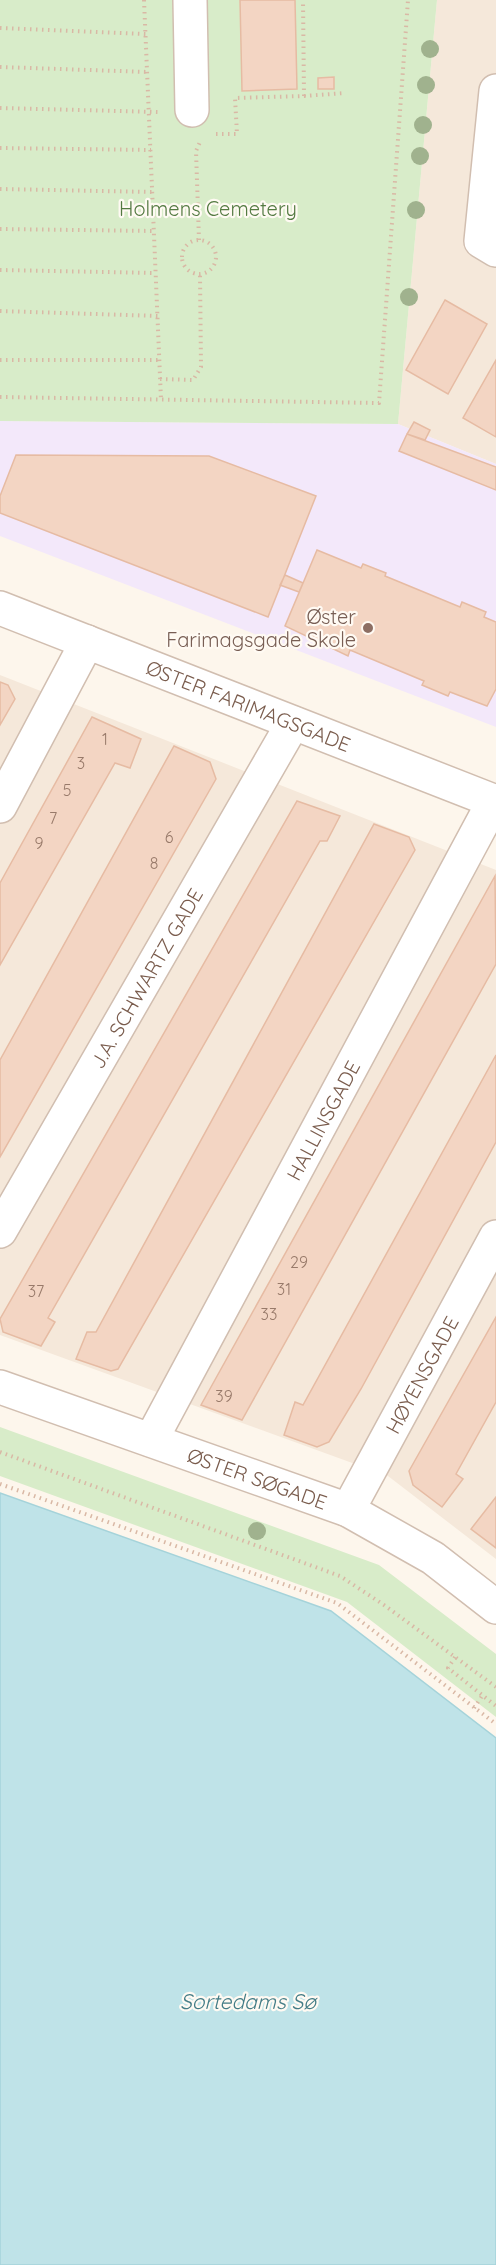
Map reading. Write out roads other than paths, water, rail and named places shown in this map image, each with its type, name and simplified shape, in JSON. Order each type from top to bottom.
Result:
[{"type":"street","points":[[190,0],[196,124]]},
{"type":"street","points":[[496,91],[481,241],[496,250]]},
{"type":"street","name":"ØSTER FARIMAGSGADE","points":[[0,608],[495,802]]},
{"type":"street","points":[[0,806],[87,642]]},
{"type":"street","name":"J.A. SCHWARTZ GADE","points":[[0,1231],[292,723]]},
{"type":"street","name":"HALLINSGADE","points":[[151,1440],[495,802]]},
{"type":"street","name":"HØYENSGADE","points":[[348,1510],[496,1238]]},
{"type":"street","name":"ØSTER SØGADE","points":[[0,1387],[348,1510],[433,1558],[496,1607]]},
{"type":"water","name":"Sortedams Sø","points":[[0,1493],[331,1611],[496,1738],[496,2265],[0,2265]]},
{"type":"place","name":"Øster Farimagsgade Skole","points":[[368,628]]},
{"type":"park label","name":"Holmens Cemetery","points":[[208,208]]}]
